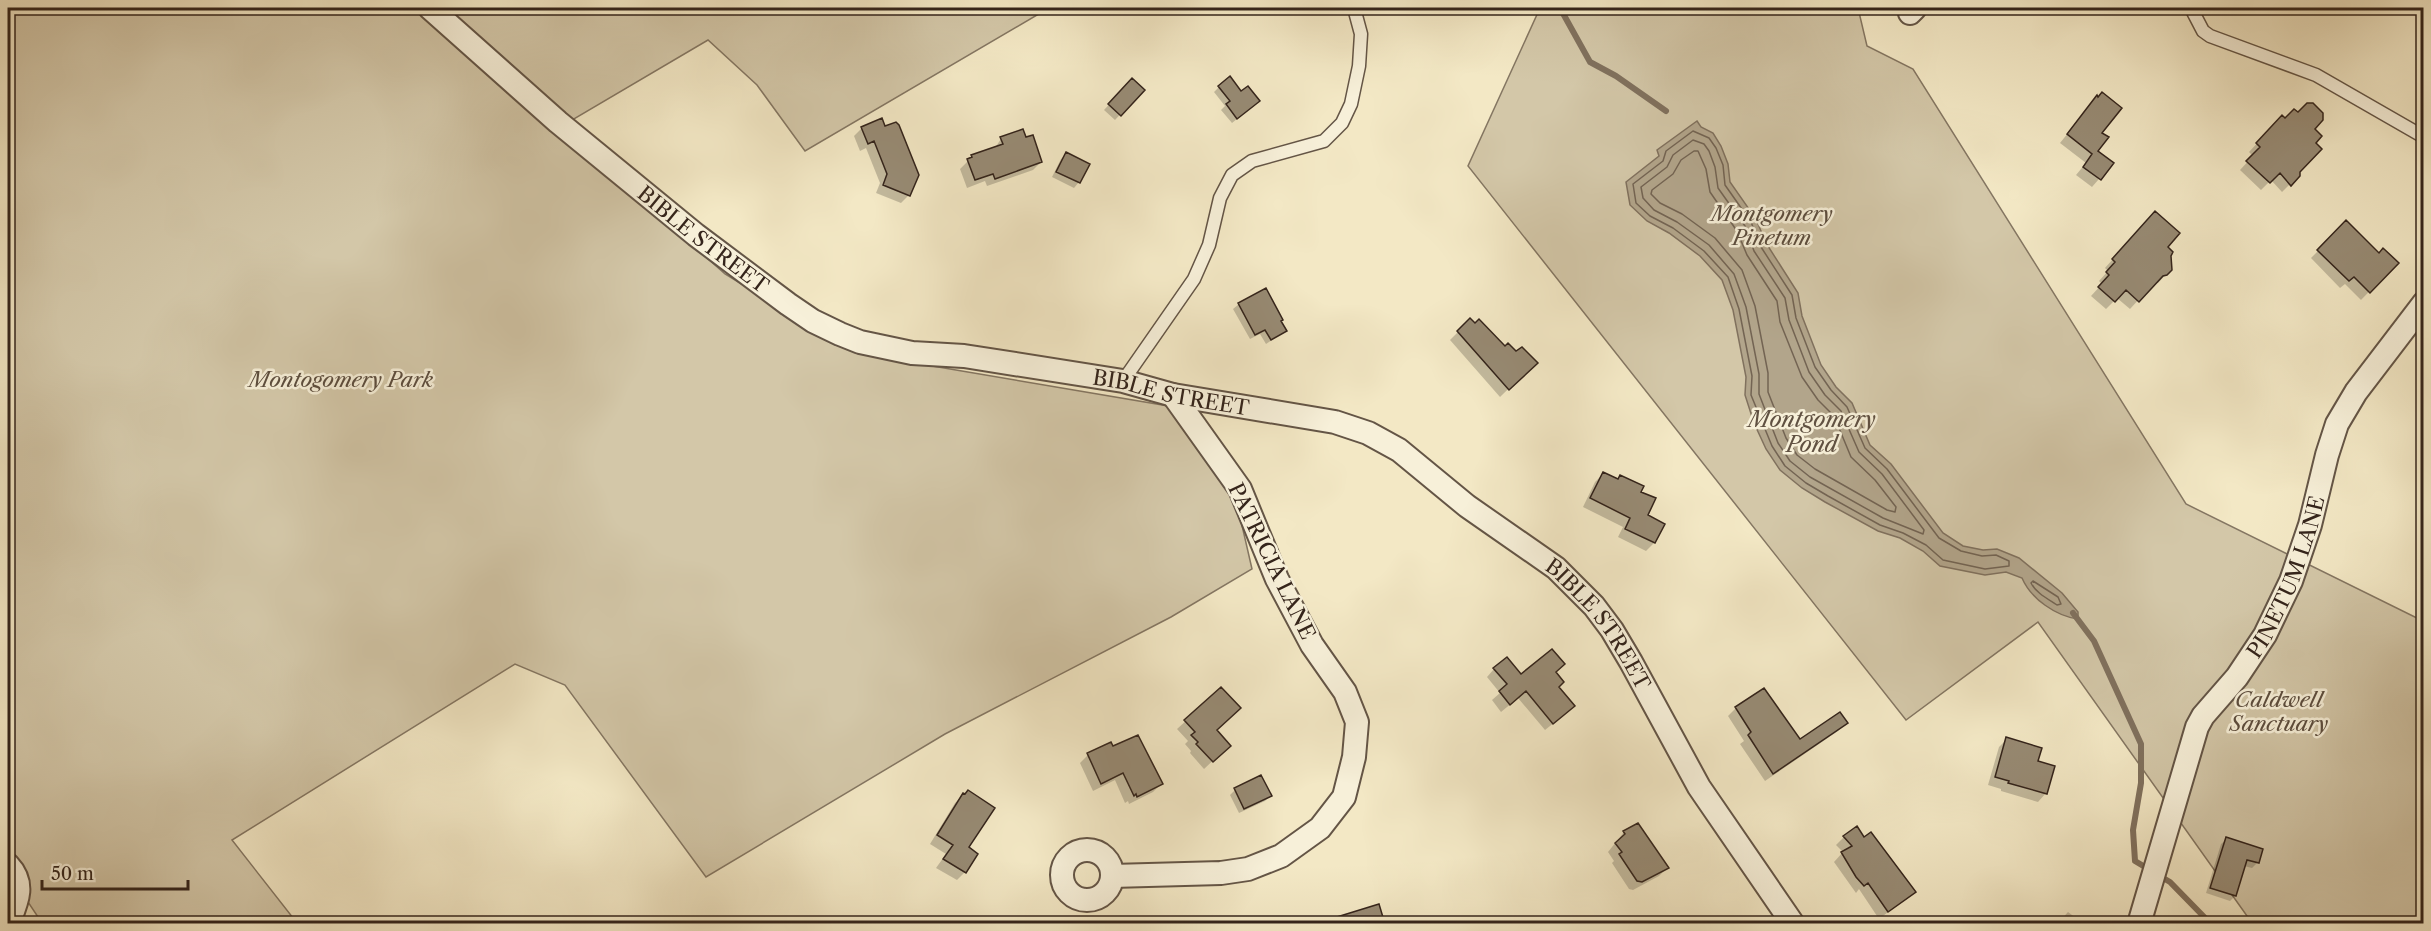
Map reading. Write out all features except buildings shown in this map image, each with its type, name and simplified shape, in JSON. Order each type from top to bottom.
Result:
[{"type":"street","name":"BIBLE STREET","points":[[430,8],[631,183],[713,248],[813,321],[860,342],[912,353],[964,356],[1123,381],[1173,395],[1335,422],[1368,432],[1399,450],[1467,506],[1556,568],[1581,591],[1612,630],[1699,787],[1793,924]]},
{"type":"street","name":"PINETUM LANE","points":[[2141,914],[2197,727],[2203,716],[2237,677],[2265,635],[2291,581],[2310,525],[2337,424],[2356,392],[2424,303]]},
{"type":"street","name":"PATRICIA LANE","points":[[1112,876],[1221,873],[1248,869],[1281,856],[1320,828],[1344,797],[1354,757],[1357,722],[1345,692],[1312,645],[1276,579],[1240,489],[1173,395]]},
{"type":"street","points":[[8,865],[15,872],[20,884],[18,900],[8,924]]},
{"type":"lane","points":[[1123,381],[1194,279],[1209,245],[1220,198],[1232,175],[1252,161],[1324,141],[1342,123],[1352,104],[1359,66],[1361,34],[1354,8]]},
{"type":"lane","points":[[2191,8],[2203,31],[2211,36],[2316,75],[2424,137]]},
{"type":"green space","name":"Montogomery Park","points":[[8,8],[1049,8],[805,151],[757,85],[708,40],[560,127],[725,274],[813,328],[891,359],[1186,409],[1209,460],[1238,508],[1252,569],[1171,617],[945,734],[706,877],[565,685],[515,664],[232,840],[297,923],[42,923],[8,872]]},
{"type":"green space","name":"Montgomery Pinetum","points":[[1540,8],[1858,8],[1867,46],[1913,69],[2186,504],[2423,621],[2423,923],[2252,923],[2038,622],[1906,720],[1468,166]]},
{"type":"water","name":"Montgomery Pond","points":[[1697,121],[1701,127],[1713,133],[1721,146],[1728,164],[1730,182],[1756,219],[1766,243],[1798,293],[1802,316],[1821,365],[1836,387],[1852,403],[1870,445],[1891,464],[1943,533],[1963,546],[1983,550],[1997,549],[2019,558],[2062,593],[2078,612],[2078,619],[2061,614],[2045,605],[2031,593],[2022,578],[2006,572],[1985,575],[1940,566],[1923,551],[1900,538],[1878,531],[1825,502],[1802,488],[1780,470],[1766,449],[1745,395],[1746,377],[1733,310],[1722,280],[1700,256],[1669,233],[1647,221],[1630,205],[1626,182],[1659,156],[1657,150]]},
{"type":"waterway","points":[[1560,8],[1590,62],[1616,76],[1666,111]]},
{"type":"waterway","points":[[2073,613],[2094,641],[2141,744],[2141,783],[2133,830],[2135,861],[2150,870]]},
{"type":"waterway","points":[[2158,875],[2170,882],[2211,924]]},
{"type":"park label","name":"Caldwell Sanctuary","points":[[2279,711]]}]
